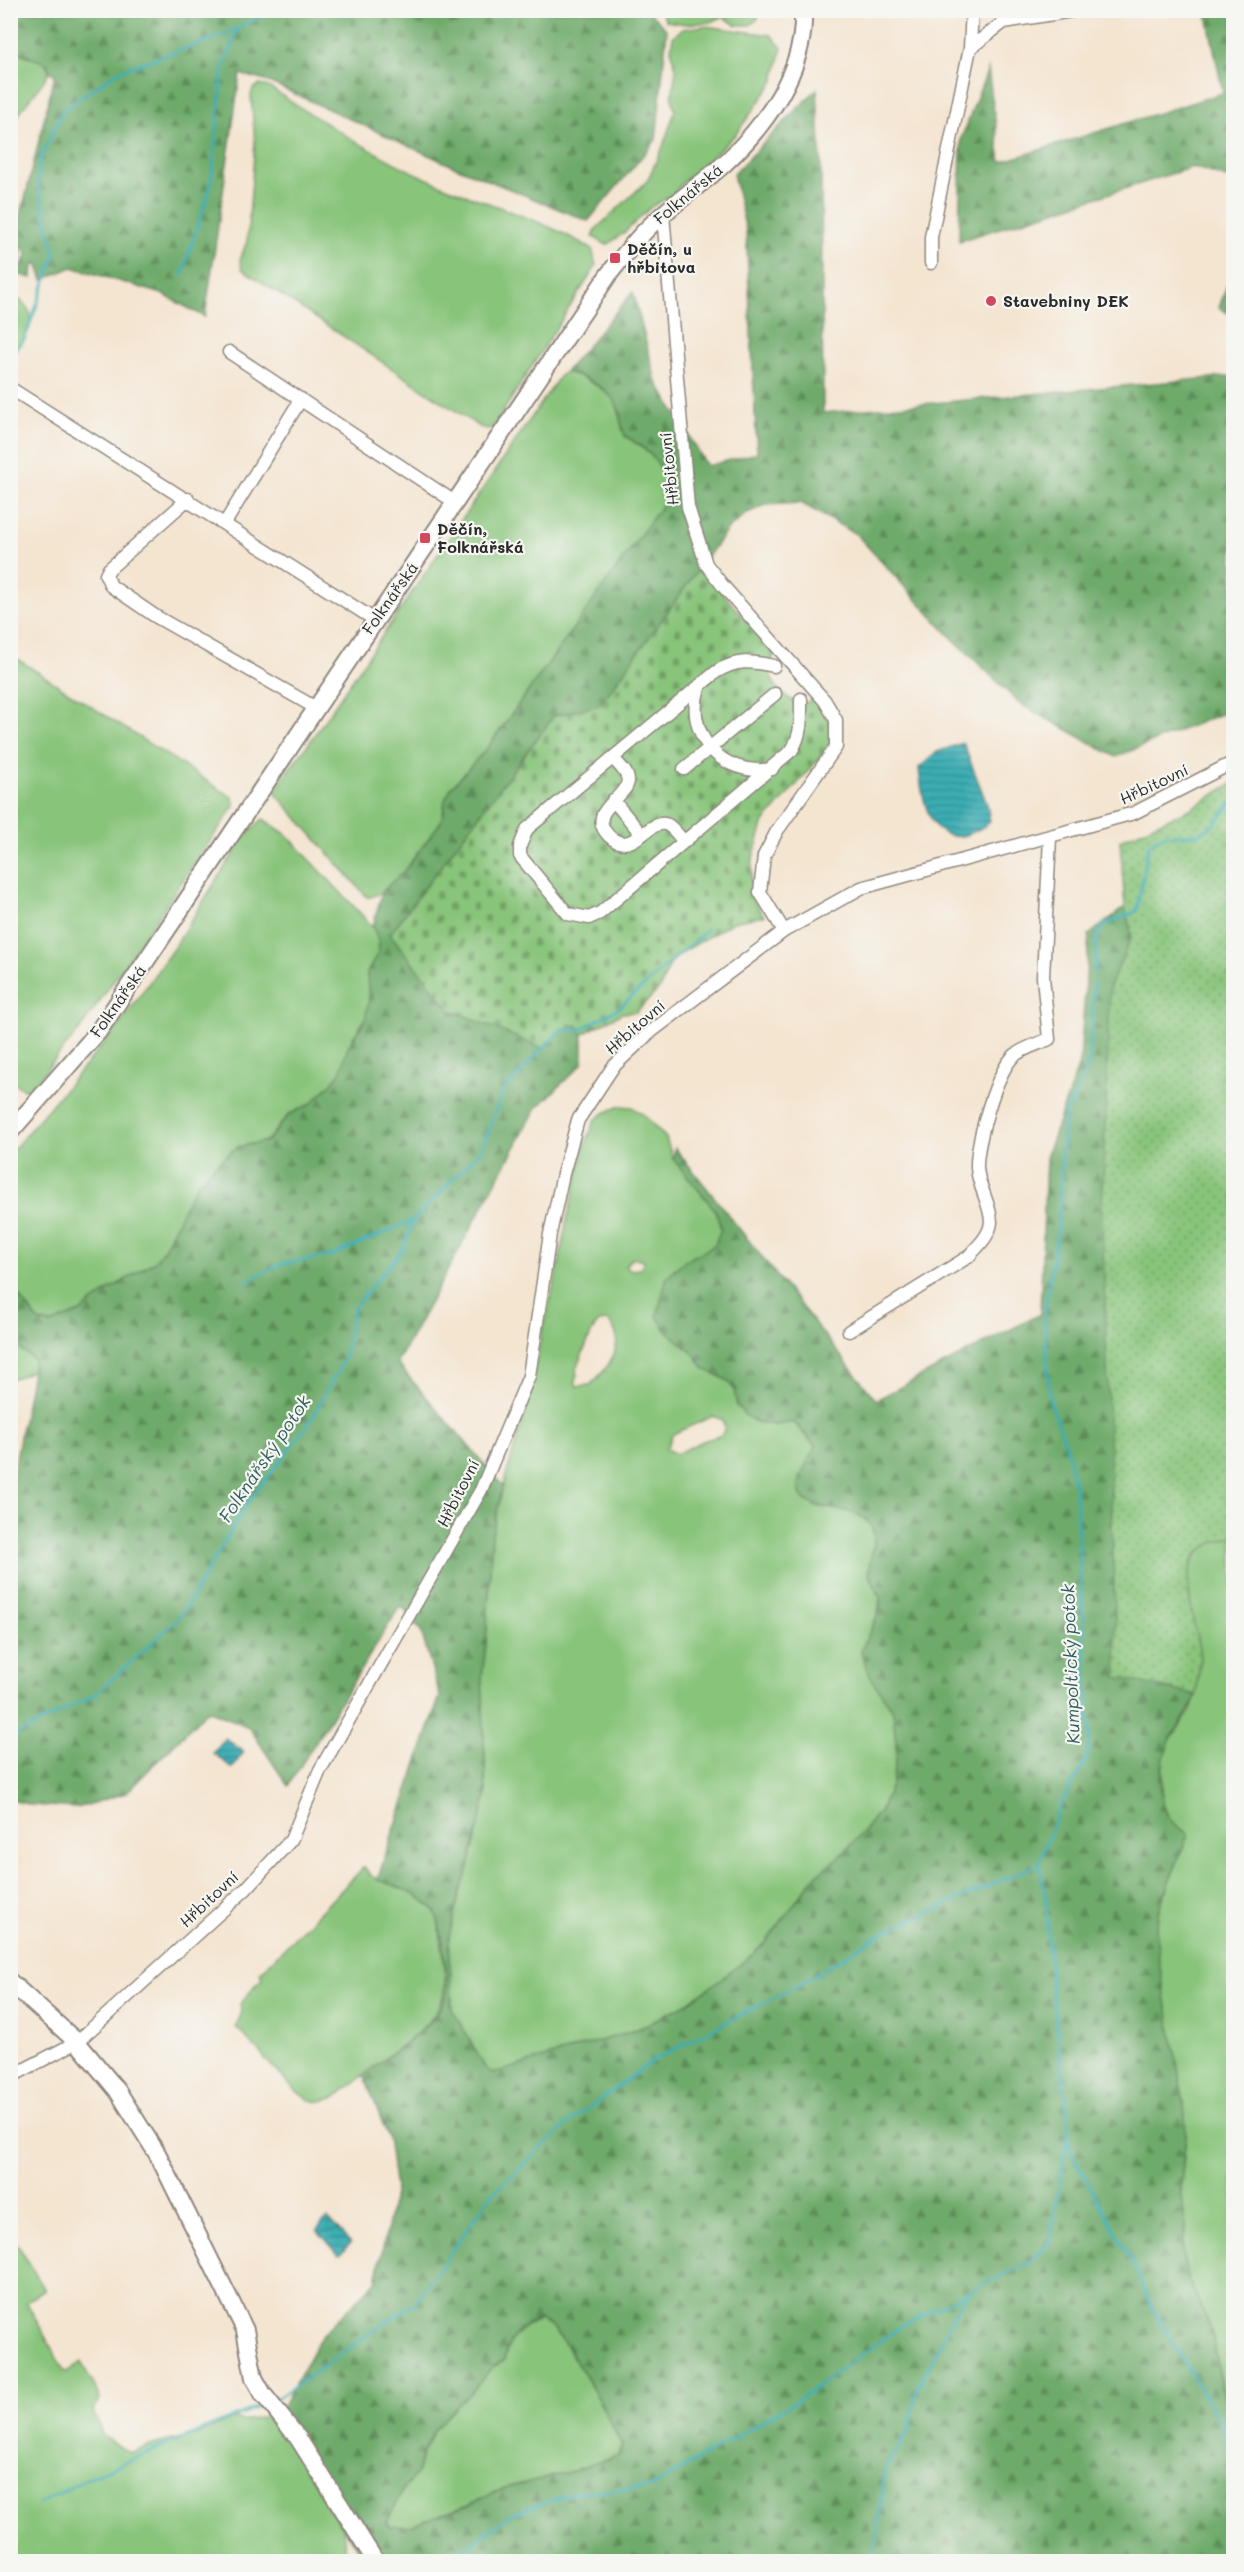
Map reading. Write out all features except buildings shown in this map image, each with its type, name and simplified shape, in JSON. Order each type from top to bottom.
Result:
[{"type":"street","name":"Folknářská","points":[[10,1132],[98,1032],[609,274],[632,244],[663,214],[737,152],[770,110],[789,78],[796,60],[801,40],[803,10]]},
{"type":"street","points":[[931,263],[931,237],[970,48],[972,10]]},
{"type":"street","points":[[970,48],[1004,22],[1078,10]]},
{"type":"street","name":"Hřbitovní","points":[[663,214],[688,507],[706,564],[825,701],[836,720],[836,747],[777,831],[765,856],[760,892],[783,931]]},
{"type":"street","points":[[229,352],[456,503]]},
{"type":"street","points":[[10,388],[188,499],[375,620]]},
{"type":"street","points":[[225,523],[301,399]]},
{"type":"street","points":[[188,499],[109,569],[106,578],[109,584],[155,616],[316,708]]},
{"type":"street","points":[[774,666],[752,661],[730,664],[700,685],[527,829],[522,837],[520,856],[568,914],[589,918],[600,913],[792,750],[802,724],[801,699]]},
{"type":"street","points":[[700,685],[696,699],[696,718],[701,736],[710,749],[721,759],[738,768],[772,769]]},
{"type":"street","points":[[684,769],[775,694]]},
{"type":"street","points":[[613,758],[626,773],[628,780],[625,789],[607,806],[602,820],[608,834],[618,841],[627,842],[657,824],[663,824],[669,826],[684,842]]},
{"type":"street","name":"Hřbitovní","points":[[10,2077],[77,2042],[246,1889],[291,1840],[320,1770],[416,1608],[481,1490],[529,1376],[550,1234],[578,1120],[613,1067],[648,1034],[783,931],[861,888],[1050,838],[1134,813],[1204,779],[1233,762]]},
{"type":"street","points":[[613,800],[642,835]]},
{"type":"street","points":[[849,1331],[968,1257],[984,1240],[991,1223],[977,1170],[978,1151],[994,1095],[1005,1068],[1016,1055],[1049,1039],[1043,977],[1050,838]]},
{"type":"street","points":[[10,1982],[77,2042],[117,2090],[158,2155],[246,2330],[254,2378],[263,2394],[298,2438],[376,2562]]},
{"type":"green space","points":[[10,11],[648,11],[667,30],[656,140],[588,221],[446,163],[269,82],[240,74],[205,317],[162,294],[72,267],[43,280],[37,263],[33,265],[32,278],[16,274],[27,256],[26,251],[15,240],[55,74],[49,72],[48,64],[11,50]]},
{"type":"green space","points":[[661,11],[757,11],[758,19],[750,25],[736,25],[723,17],[710,22],[686,24],[666,21]]},
{"type":"green space","points":[[1206,11],[1233,11],[1233,180],[1193,167],[959,241],[961,139],[988,69],[1001,162],[1223,93]]},
{"type":"green space","points":[[705,26],[771,35],[782,48],[774,81],[736,134],[703,169],[685,180],[672,195],[651,207],[625,232],[607,245],[593,237],[595,230],[647,181],[662,149],[675,111],[672,98],[676,69],[671,49],[673,37],[682,29]]},
{"type":"green space","points":[[11,50],[42,60],[50,70],[19,114],[11,130]]},
{"type":"green space","points":[[259,85],[269,87],[342,134],[419,175],[529,218],[592,249],[596,266],[493,427],[487,429],[480,427],[242,269],[240,260],[247,241],[255,143],[251,95],[253,89]]},
{"type":"green space","points":[[817,89],[821,162],[823,413],[1233,376],[1233,709],[1116,757],[1020,704],[949,635],[856,534],[801,503],[766,505],[747,513],[727,530],[600,705],[554,716],[390,934],[449,1009],[542,1048],[561,1029],[577,1025],[583,1034],[583,1063],[536,1109],[397,1363],[503,1486],[492,1534],[482,1676],[486,1796],[449,1937],[452,2009],[486,2069],[492,2074],[636,2030],[688,2003],[744,1962],[766,1942],[815,1876],[838,1858],[881,1809],[892,1783],[897,1754],[893,1710],[873,1682],[861,1653],[880,1604],[879,1594],[869,1572],[874,1541],[873,1529],[861,1516],[813,1504],[804,1499],[799,1492],[800,1480],[815,1446],[793,1422],[775,1425],[756,1422],[745,1415],[737,1406],[734,1389],[727,1380],[704,1369],[697,1357],[666,1330],[657,1316],[667,1277],[683,1262],[715,1245],[721,1229],[716,1211],[673,1159],[675,1148],[876,1400],[1040,1314],[1046,1157],[1080,1061],[1089,935],[1125,907],[1132,936],[1110,986],[1117,1676],[1196,1695],[1169,1743],[1162,1770],[1162,1799],[1168,1816],[1188,1834],[1159,1908],[1156,1928],[1159,1962],[1184,2102],[1186,2133],[1181,2185],[1185,2224],[1183,2256],[1186,2272],[1212,2332],[1222,2388],[1233,2417],[1233,2561],[368,2561],[332,2514],[294,2449],[274,2422],[321,2336],[376,2281],[395,2189],[388,2137],[364,2075],[405,2044],[433,2018],[444,2000],[446,1991],[442,1936],[433,1909],[414,1894],[377,1880],[440,1696],[421,1631],[401,1605],[288,1786],[249,1727],[208,1710],[126,1793],[77,1808],[31,1805],[11,1800],[11,1486],[34,1360],[20,1348],[16,1341],[11,1318],[10,1286],[39,1321],[50,1324],[80,1312],[109,1290],[155,1261],[164,1249],[198,1183],[215,1165],[237,1147],[267,1141],[290,1114],[311,1104],[340,1073],[348,1047],[365,1020],[369,1000],[367,973],[378,953],[379,942],[373,927],[382,892],[405,870],[440,823],[444,814],[445,800],[451,788],[488,747],[668,497],[668,487],[662,469],[649,453],[625,436],[618,408],[613,399],[594,383],[578,375],[565,372],[633,292],[656,381],[707,466],[757,453],[746,230],[733,174]],"holes":[[[539,2320],[552,2326],[601,2403],[622,2446],[619,2455],[573,2471],[505,2488],[468,2505],[410,2526],[390,2527],[387,2522],[404,2488],[418,2471],[422,2454],[434,2430],[492,2367],[504,2361],[511,2341],[520,2331]]]},
{"type":"green space","points":[[10,234],[21,248],[12,291],[25,305],[31,319],[28,332],[11,357]]},
{"type":"green space","points":[[1227,285],[1233,285],[1233,316],[1219,308]]},
{"type":"green space","points":[[565,372],[577,375],[591,383],[614,400],[620,413],[625,436],[649,453],[662,469],[668,487],[668,497],[488,747],[451,790],[445,800],[442,820],[427,842],[396,880],[375,896],[367,897],[276,794],[275,787],[309,743],[559,377]]},
{"type":"green space","points":[[700,567],[775,654],[768,668],[779,691],[800,705],[815,699],[827,715],[830,726],[830,746],[764,822],[753,857],[751,885],[754,901],[764,916],[733,922],[673,958],[660,988],[636,1012],[622,1013],[583,1034],[577,1025],[561,1029],[542,1048],[449,1009],[390,934],[554,716],[600,705]]},
{"type":"green space","points":[[11,655],[232,797],[235,805],[81,1028],[30,1089],[22,1088],[10,1079]]},
{"type":"green space","points":[[1233,783],[1234,1537],[1216,1542],[1201,1550],[1193,1562],[1189,1576],[1191,1610],[1200,1658],[1196,1695],[1117,1677],[1102,1213],[1110,986],[1132,936],[1125,907],[1120,840],[1190,809]]},
{"type":"green space","points":[[263,819],[286,834],[373,927],[379,942],[378,953],[367,973],[369,1000],[365,1020],[353,1037],[340,1073],[311,1104],[289,1114],[267,1141],[237,1147],[198,1183],[164,1249],[155,1261],[109,1290],[80,1312],[50,1324],[39,1321],[11,1286],[11,1152],[117,1028],[175,946],[245,835]]},
{"type":"green space","points":[[620,1106],[632,1107],[644,1115],[666,1138],[673,1159],[716,1211],[721,1229],[715,1245],[674,1269],[667,1277],[665,1291],[689,1349],[697,1357],[698,1362],[727,1380],[734,1389],[737,1406],[756,1422],[775,1425],[793,1422],[815,1446],[806,1464],[814,1506],[856,1512],[869,1523],[875,1535],[869,1573],[880,1597],[878,1613],[863,1647],[893,1710],[897,1754],[892,1783],[881,1809],[838,1858],[815,1876],[766,1942],[744,1962],[688,2003],[636,2030],[492,2074],[486,2069],[452,2009],[449,1937],[486,1796],[482,1676],[492,1534],[503,1486],[528,1402],[585,1145],[595,1120]],"holes":[[[635,1258],[644,1260],[641,1269],[630,1270],[625,1266]],[[608,1321],[614,1329],[617,1338],[614,1355],[590,1385],[577,1386],[576,1369],[593,1329],[599,1322]],[[713,1416],[721,1419],[725,1427],[722,1435],[676,1454],[666,1449],[673,1434]]]},
{"type":"green space","points":[[10,1317],[20,1348],[34,1360],[30,1371],[11,1379]]},
{"type":"green space","points":[[1233,1537],[1233,2417],[1222,2388],[1212,2332],[1186,2272],[1183,2256],[1185,2224],[1181,2185],[1186,2133],[1159,1962],[1156,1928],[1159,1908],[1188,1835],[1168,1818],[1162,1800],[1163,1759],[1169,1741],[1190,1712],[1196,1695],[1200,1660],[1191,1609],[1188,1580],[1190,1569],[1196,1555],[1207,1545]]},
{"type":"green space","points":[[364,1867],[374,1877],[410,1891],[435,1912],[439,1924],[445,1969],[444,1992],[435,2013],[415,2035],[337,2096],[324,2101],[313,2101],[294,2088],[236,2027],[242,2012],[240,2004],[262,1978],[260,1973]]},
{"type":"green space","points":[[10,2232],[45,2290],[27,2303],[64,2371],[67,2372],[81,2362],[99,2394],[100,2399],[93,2411],[103,2436],[128,2452],[134,2452],[197,2434],[236,2418],[243,2421],[265,2417],[291,2441],[323,2498],[338,2517],[344,2539],[341,2561],[11,2561]]},
{"type":"green space","points":[[539,2320],[552,2326],[564,2342],[601,2403],[622,2446],[619,2455],[573,2471],[505,2488],[468,2505],[410,2526],[390,2527],[387,2522],[404,2488],[418,2471],[422,2454],[434,2430],[492,2367],[504,2361],[508,2347],[515,2336],[526,2326]]},
{"type":"water","points":[[963,743],[987,804],[990,822],[972,833],[957,836],[945,834],[929,815],[924,801],[919,768],[937,752]]},
{"type":"water","points":[[225,1738],[244,1752],[232,1768],[213,1753]]},
{"type":"water","points":[[327,2218],[351,2243],[339,2255],[317,2230]]},
{"type":"waterway","points":[[10,358],[25,338],[55,255],[38,184],[40,160],[63,110],[119,71],[222,36],[273,10]]},
{"type":"waterway","points":[[182,275],[211,185],[223,69],[238,29]]},
{"type":"waterway","name":"Kumpoltický potok","points":[[1095,973],[1097,938],[1102,926],[1137,911],[1148,847],[1167,835],[1192,835],[1205,831],[1219,819],[1234,799]]},
{"type":"waterway","name":"Folknářský potok","points":[[10,1738],[96,1694],[180,1617],[247,1504],[310,1422],[344,1359],[353,1309],[403,1249],[414,1220],[482,1149],[503,1091],[561,1029],[580,1030],[619,1008],[707,930]]},
{"type":"waterway","name":"Kumpoltický potok","points":[[874,2562],[885,2468],[909,2431],[916,2392],[960,2304],[971,2290],[1031,2262],[1050,2241],[1069,2125],[1051,1982],[1046,1901],[1039,1864],[1060,1806],[1086,1760],[1090,1736],[1076,1493],[1066,1445],[1050,1401],[1044,1314],[1058,1228],[1064,1118],[1089,1064],[1094,983]]},
{"type":"waterway","points":[[246,1282],[281,1264],[331,1256],[414,1220]]},
{"type":"waterway","points":[[276,2399],[416,2302],[491,2195],[565,2126],[654,2060],[802,1983],[884,1932],[1039,1864]]},
{"type":"waterway","points":[[1068,2140],[1072,2154],[1135,2267],[1152,2308],[1220,2422],[1234,2460]]},
{"type":"waterway","points":[[447,2562],[512,2514],[573,2493],[652,2487],[798,2400],[901,2326],[970,2291]]},
{"type":"waterway","points":[[39,2504],[90,2477],[260,2406]]},
{"type":"place","name":"Děčín, u hřbitova","points":[[615,258]]},
{"type":"place","name":"Stavebniny DEK","points":[[991,301]]},
{"type":"place","name":"Děčín, Folknářská","points":[[425,538]]}]
